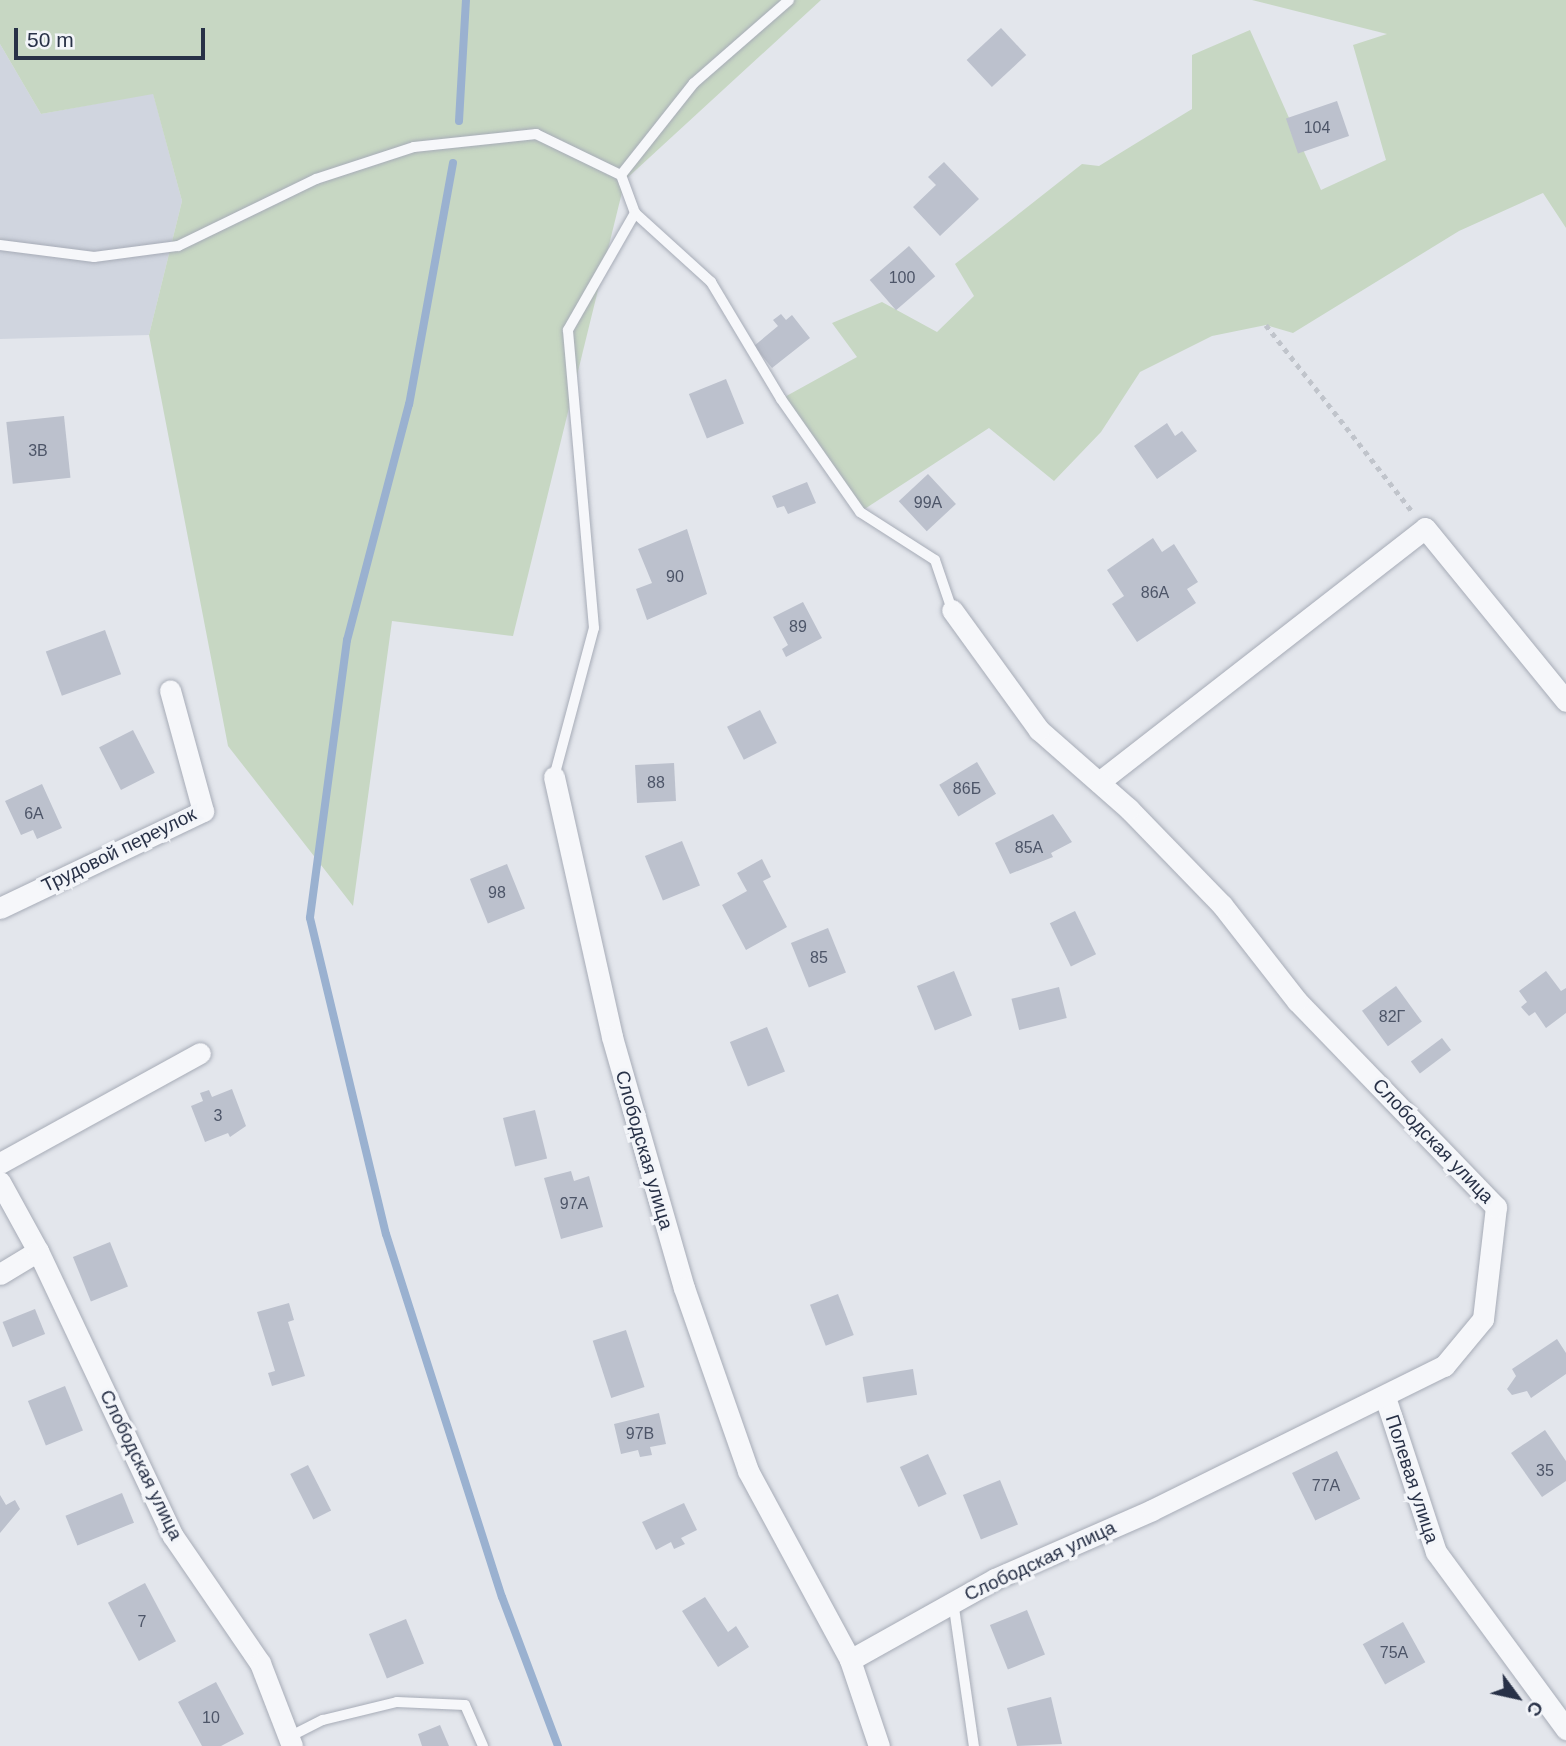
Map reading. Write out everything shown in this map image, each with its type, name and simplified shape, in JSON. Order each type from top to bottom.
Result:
[{"type":"street","points":[[1099,782],[1425,528],[1566,701]]},
{"type":"street","name":"Слободская улица","points":[[850,1660],[953,1601],[1385,1397],[1444,1366],[1483,1319],[1496,1207],[1297,1001],[1222,905],[1099,782],[1039,730],[951,610]]},
{"type":"street","name":"Трудовой переулок","points":[[0,908],[203,811],[170,690]]},
{"type":"street","name":"Слободская улица","points":[[554,777],[612,1037],[684,1287],[748,1471],[850,1660],[879,1746]]},
{"type":"street","points":[[0,1163],[200,1054]]},
{"type":"street","points":[[0,1182],[37,1251],[0,1274]]},
{"type":"street","name":"Слободская улица","points":[[37,1251],[173,1536],[260,1663],[291,1742]]},
{"type":"street","name":"Полевая улица","points":[[1385,1397],[1436,1552],[1566,1729]]},
{"type":"lane","points":[[621,175],[694,83],[789,0]]},
{"type":"lane","points":[[0,245],[94,257],[178,246],[316,180],[427,145],[536,134],[621,175],[635,214],[711,282],[781,400],[860,512],[935,560],[951,610]]},
{"type":"lane","points":[[554,777],[594,628],[568,330],[635,214]]},
{"type":"lane","points":[[953,1601],[974,1746]]},
{"type":"lane","points":[[291,1742],[323,1720],[397,1702],[465,1705],[483,1746]]},
{"type":"path","points":[[1266,325],[1425,528]]},
{"type":"shaded area","points":[[0,44],[41,114],[153,93],[182,201],[149,335],[0,339]]},
{"type":"green space","points":[[0,0],[821,0],[625,180],[513,636],[392,621],[353,906],[228,746],[149,335],[182,201],[153,94],[41,114],[0,44]]},
{"type":"green space","points":[[1252,0],[1566,0],[1566,228],[1543,193],[1459,231],[1293,333],[1266,325],[1212,336],[1140,372],[1101,432],[1054,481],[989,428],[860,512],[781,399],[857,357],[832,323],[882,302],[937,332],[974,296],[955,264],[1082,164],[1099,166],[1192,109],[1192,55],[1250,30],[1321,190],[1386,160],[1353,45],[1387,34]]},
{"type":"building","points":[[1001,28],[1026,55],[992,87],[967,60]]},
{"type":"building","points":[[1337,101],[1349,136],[1298,154],[1286,119]]},
{"type":"building","points":[[944,162],[979,199],[940,236],[913,207],[936,185],[928,177]]},
{"type":"building","points":[[909,246],[935,276],[896,310],[870,280]]},
{"type":"building","points":[[781,314],[786,320],[792,315],[810,338],[772,368],[754,346],[778,326],[773,320]]},
{"type":"building","points":[[726,379],[744,424],[707,438],[689,394]]},
{"type":"building","points":[[64,416],[70,478],[13,484],[6,422]]},
{"type":"building","points":[[1167,423],[1175,436],[1182,431],[1197,451],[1157,479],[1134,446]]},
{"type":"building","points":[[928,474],[956,504],[927,531],[899,501]]},
{"type":"building","points":[[807,482],[816,503],[788,514],[784,506],[777,508],[772,496]]},
{"type":"building","points":[[687,529],[707,594],[647,620],[636,589],[652,583],[638,549]]},
{"type":"building","points":[[1153,538],[1162,552],[1174,544],[1198,582],[1187,589],[1196,603],[1137,642],[1112,604],[1124,596],[1107,570]]},
{"type":"building","points":[[803,602],[822,638],[786,657],[782,649],[788,645],[773,617]]},
{"type":"building","points":[[105,630],[121,674],[62,696],[46,652]]},
{"type":"building","points":[[760,710],[777,743],[744,760],[727,727]]},
{"type":"building","points":[[133,730],[155,773],[121,790],[99,747]]},
{"type":"building","points":[[977,762],[996,794],[958,816],[939,785]]},
{"type":"building","points":[[674,763],[676,801],[637,803],[635,765]]},
{"type":"building","points":[[42,784],[62,828],[37,839],[33,830],[21,835],[5,801]]},
{"type":"building","points":[[1053,814],[1072,842],[1051,853],[1053,857],[1010,874],[995,843]]},
{"type":"building","points":[[682,841],[700,886],[663,900],[645,856]]},
{"type":"building","points":[[762,859],[771,877],[763,881],[787,927],[746,950],[722,905],[747,891],[737,873]]},
{"type":"building","points":[[507,864],[525,909],[488,923],[470,879]]},
{"type":"building","points":[[1075,911],[1096,954],[1071,966],[1050,923]]},
{"type":"building","points":[[828,928],[846,973],[809,987],[791,943]]},
{"type":"building","points":[[954,971],[972,1016],[935,1030],[917,986]]},
{"type":"building","points":[[1546,971],[1561,991],[1566,988],[1566,1013],[1546,1028],[1535,1012],[1529,1016],[1521,1007],[1527,1002],[1519,991]]},
{"type":"building","points":[[1396,986],[1422,1022],[1388,1046],[1362,1011]]},
{"type":"building","points":[[1059,987],[1067,1018],[1019,1030],[1011,999]]},
{"type":"building","points":[[767,1027],[785,1072],[748,1086],[730,1042]]},
{"type":"building","points":[[1442,1038],[1451,1050],[1420,1073],[1411,1061]]},
{"type":"building","points":[[232,1089],[246,1126],[230,1137],[228,1133],[205,1142],[191,1106],[203,1101],[200,1093],[209,1090],[212,1097]]},
{"type":"building","points":[[535,1110],[547,1159],[515,1166],[503,1118]]},
{"type":"building","points":[[571,1171],[574,1181],[589,1176],[603,1227],[561,1239],[544,1178]]},
{"type":"building","points":[[110,1242],[128,1287],[91,1301],[73,1257]]},
{"type":"building","points":[[838,1294],[854,1335],[826,1346],[810,1305]]},
{"type":"building","points":[[289,1303],[294,1320],[288,1322],[305,1376],[272,1386],[268,1373],[275,1371],[257,1312]]},
{"type":"building","points":[[35,1309],[45,1334],[13,1347],[3,1322]]},
{"type":"building","points":[[626,1330],[645,1387],[611,1398],[593,1341]]},
{"type":"building","points":[[1557,1339],[1566,1353],[1566,1374],[1531,1398],[1527,1391],[1512,1395],[1507,1389],[1516,1376],[1512,1369]]},
{"type":"building","points":[[913,1369],[917,1395],[867,1403],[863,1377]]},
{"type":"building","points":[[65,1386],[83,1431],[46,1445],[28,1401]]},
{"type":"building","points":[[659,1413],[666,1444],[650,1447],[652,1455],[640,1457],[638,1450],[621,1454],[614,1424]]},
{"type":"building","points":[[1545,1430],[1566,1461],[1566,1481],[1542,1497],[1511,1453]]},
{"type":"building","points":[[1337,1451],[1360,1499],[1315,1521],[1292,1473]]},
{"type":"building","points":[[928,1454],[947,1494],[918,1507],[900,1467]]},
{"type":"building","points":[[308,1465],[331,1510],[313,1520],[290,1474]]},
{"type":"building","points":[[1000,1480],[1018,1525],[981,1539],[963,1495]]},
{"type":"building","points":[[122,1493],[134,1523],[77,1546],[65,1516]]},
{"type":"building","points":[[0,1495],[6,1505],[15,1500],[20,1509],[0,1533]]},
{"type":"building","points":[[684,1503],[697,1530],[681,1538],[685,1544],[674,1549],[671,1542],[656,1550],[642,1522]]},
{"type":"building","points":[[145,1583],[176,1641],[139,1661],[108,1603]]},
{"type":"building","points":[[705,1597],[728,1632],[736,1626],[749,1647],[718,1667],[682,1611]]},
{"type":"building","points":[[1027,1610],[1045,1655],[1008,1669],[990,1625]]},
{"type":"building","points":[[406,1619],[424,1664],[387,1678],[369,1634]]},
{"type":"building","points":[[1403,1622],[1425,1662],[1385,1685],[1363,1644]]},
{"type":"building","points":[[216,1682],[244,1734],[221,1746],[202,1746],[178,1702]]},
{"type":"building","points":[[1051,1697],[1062,1744],[1017,1746],[1007,1708]]},
{"type":"building","points":[[440,1725],[449,1746],[422,1746],[418,1734]]},
{"type":"waterway","points":[[459,121],[466,0]]},
{"type":"waterway","points":[[453,163],[409,404],[347,640],[310,918],[386,1234],[502,1597],[558,1746]]}]
